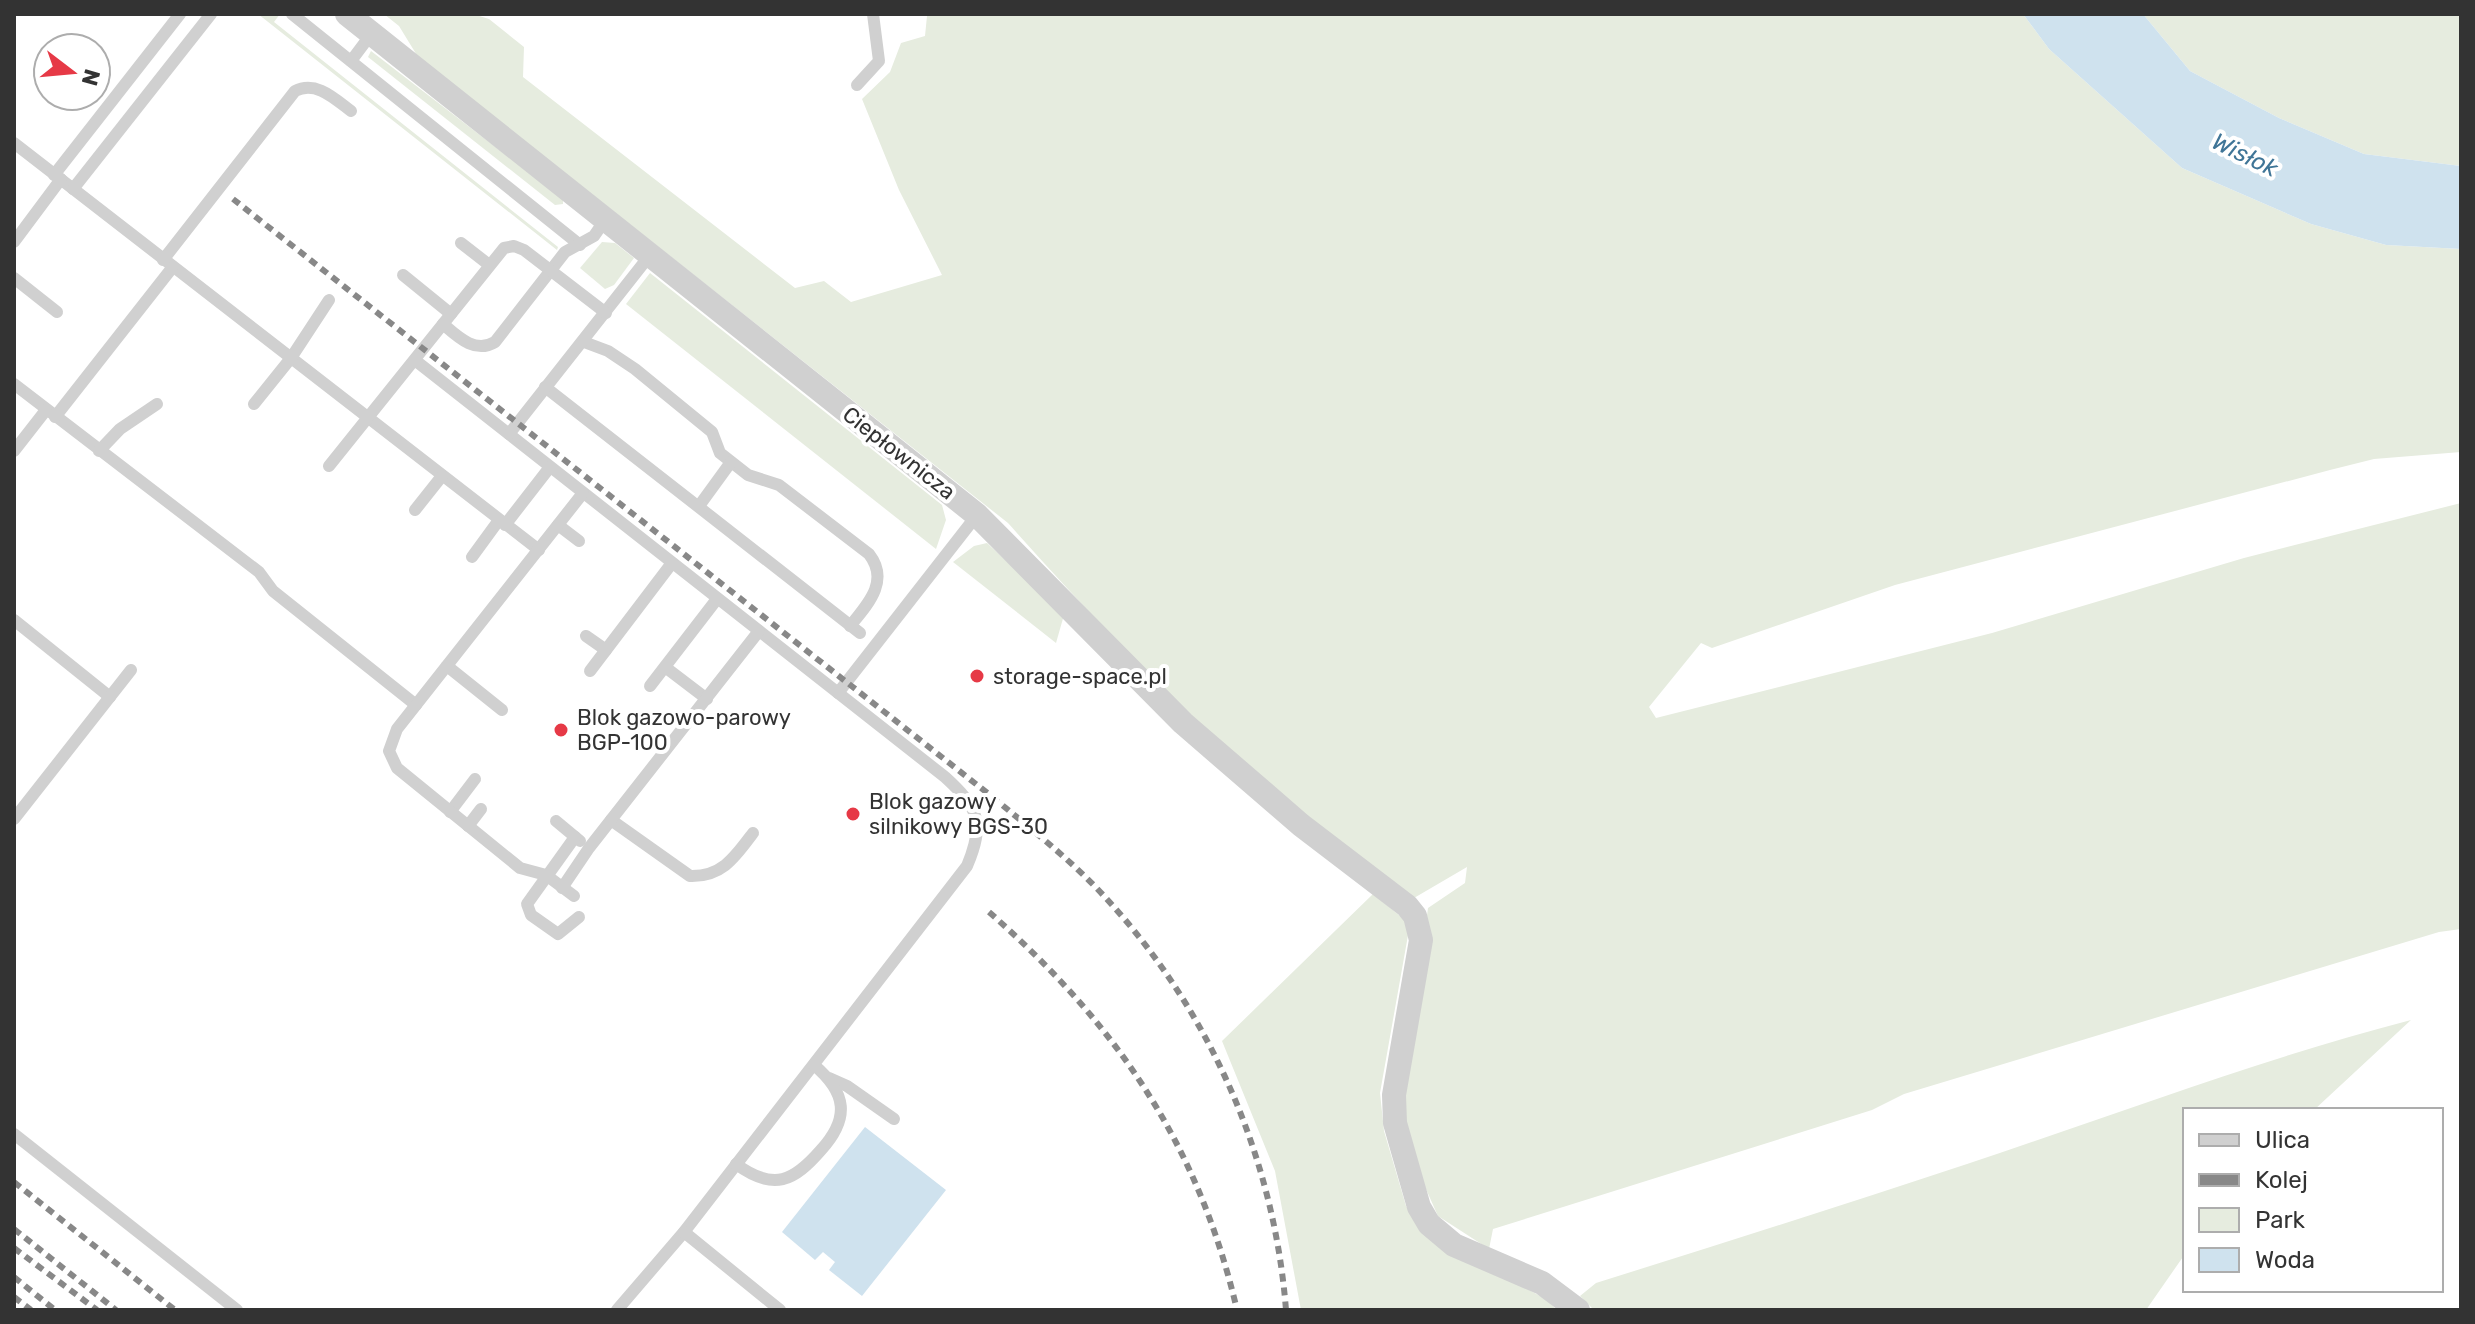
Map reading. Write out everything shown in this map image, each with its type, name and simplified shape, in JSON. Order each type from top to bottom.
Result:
[{"type":"street","name":"Ciepłownicza","points":[[347,14],[977,515],[1183,723],[1301,825],[1407,906],[1419,927],[1419,958],[1394,1095],[1395,1123],[1419,1207],[1429,1224],[1454,1245],[1542,1283],[1578,1310]]},
{"type":"lane","points":[[14,242],[58,177],[180,14]]},
{"type":"lane","points":[[73,189],[211,14]]},
{"type":"lane","points":[[292,14],[580,245]]},
{"type":"lane","points":[[857,85],[879,61],[873,14]]},
{"type":"lane","points":[[351,61],[372,33]]},
{"type":"lane","points":[[16,446],[51,413],[168,264],[295,91],[303,87],[320,90],[351,111]]},
{"type":"lane","points":[[14,143],[539,550]]},
{"type":"lane","points":[[403,275],[447,319],[462,340],[488,347],[505,331],[565,252],[594,236],[605,220]]},
{"type":"lane","points":[[461,243],[488,264]]},
{"type":"lane","points":[[329,466],[416,361],[488,264],[504,248],[514,246],[606,313]]},
{"type":"lane","points":[[509,434],[650,255]]},
{"type":"lane","points":[[14,278],[57,312]]},
{"type":"lane","points":[[254,404],[291,358],[329,300]]},
{"type":"lane","points":[[545,387],[855,630],[877,587],[878,570],[874,561],[779,485],[748,475],[731,462],[720,453],[712,432],[635,369],[608,351],[584,342]]},
{"type":"lane","points":[[416,361],[970,799],[978,823],[976,843],[967,866],[684,1232],[617,1310]]},
{"type":"lane","points":[[14,384],[259,572],[273,591],[416,705]]},
{"type":"lane","points":[[99,451],[120,429],[157,404]]},
{"type":"lane","points":[[699,506],[731,462]]},
{"type":"lane","points":[[472,557],[550,467]]},
{"type":"lane","points":[[415,510],[442,476]]},
{"type":"lane","points":[[574,896],[546,875],[520,868],[450,812],[392,760],[389,751],[391,739],[416,705],[583,493]]},
{"type":"lane","points":[[838,693],[977,515]]},
{"type":"lane","points":[[558,525],[579,541]]},
{"type":"lane","points":[[590,671],[672,563]]},
{"type":"lane","points":[[650,686],[717,599]]},
{"type":"lane","points":[[14,620],[110,697]]},
{"type":"lane","points":[[562,888],[589,848],[759,631]]},
{"type":"lane","points":[[586,636],[606,650]]},
{"type":"lane","points":[[447,666],[502,710]]},
{"type":"lane","points":[[665,667],[707,699]]},
{"type":"lane","points":[[14,819],[131,670]]},
{"type":"lane","points":[[450,812],[475,779]]},
{"type":"lane","points":[[468,826],[481,809]]},
{"type":"lane","points":[[611,820],[690,876],[715,873],[729,864],[753,833]]},
{"type":"lane","points":[[556,821],[589,848]]},
{"type":"lane","points":[[575,837],[529,897],[527,910],[558,934],[579,917]]},
{"type":"lane","points":[[814,1065],[894,1119]]},
{"type":"lane","points":[[736,1164],[752,1174],[773,1178],[789,1178],[801,1173],[838,1131],[841,1113],[829,1078]]},
{"type":"lane","points":[[14,1134],[237,1310]]},
{"type":"lane","points":[[684,1232],[780,1310]]},
{"type":"green space","points":[[258,14],[280,14],[274,22],[558,247],[557,250]]},
{"type":"green space","points":[[384,14],[473,14],[489,19],[524,47],[523,77],[795,288],[824,281],[851,302],[942,275],[899,190],[862,99],[890,72],[901,43],[925,36],[927,16],[916,14],[2023,14],[2049,49],[2182,168],[2311,224],[2386,245],[2461,249],[2461,452],[2374,459],[2330,470],[1895,585],[1712,648],[1701,643],[1649,707],[1656,718],[1992,633],[2244,558],[2461,503],[2461,929],[2439,932],[1904,1094],[1872,1110],[1493,1229],[1489,1249],[1438,1216],[1421,1178],[1401,1113],[1428,908],[1465,883],[1467,867],[1414,898],[1296,808],[1250,771],[1171,696],[1008,523],[418,57],[399,26]]},
{"type":"green space","points":[[2143,14],[2461,14],[2461,166],[2364,154],[2279,118],[2190,71]]},
{"type":"green space","points":[[371,51],[563,199],[563,204],[555,205],[368,57]]},
{"type":"green space","points":[[602,242],[615,243],[634,258],[614,285],[605,289],[580,268]]},
{"type":"green space","points":[[650,273],[942,505],[946,520],[936,549],[626,304]]},
{"type":"green space","points":[[987,543],[1064,615],[1056,643],[953,562],[974,546]]},
{"type":"green space","points":[[1373,894],[1410,924],[1380,1093],[1384,1131],[1406,1206],[1424,1231],[1547,1300],[1557,1310],[1301,1310],[1275,1171],[1222,1041]]},
{"type":"green space","points":[[2411,1020],[2316,1108],[2183,1108],[2183,1257],[2146,1310],[1594,1310],[1580,1296],[1596,1283],[2355,1035]]},
{"type":"water","name":"Wisłok","points":[[2023,14],[2143,14],[2190,71],[2279,118],[2364,154],[2461,166],[2461,249],[2386,245],[2311,224],[2182,168],[2049,49]]},
{"type":"water","points":[[865,1127],[946,1190],[862,1296],[829,1270],[835,1262],[823,1252],[815,1260],[782,1232]]},
{"type":"railway","points":[[233,199],[995,799],[1065,858],[1104,896],[1175,987],[1205,1036],[1230,1088],[1251,1141],[1267,1196],[1279,1253],[1286,1310]]},
{"type":"railway","points":[[989,912],[1035,954],[1076,998],[1146,1090],[1175,1140],[1200,1193],[1237,1310]]},
{"type":"railway","points":[[14,1182],[175,1310]]},
{"type":"railway","points":[[14,1229],[116,1310]]},
{"type":"railway","points":[[14,1248],[97,1310]]},
{"type":"railway","points":[[14,1277],[55,1310]]},
{"type":"railway","points":[[14,1297],[31,1310]]},
{"type":"place","name":"storage-space.pl","points":[[977,676]]},
{"type":"place","name":"Blok gazowo-parowy BGP-100","points":[[561,730]]},
{"type":"place","name":"Blok gazowy silnikowy BGS-30","points":[[853,814]]}]
